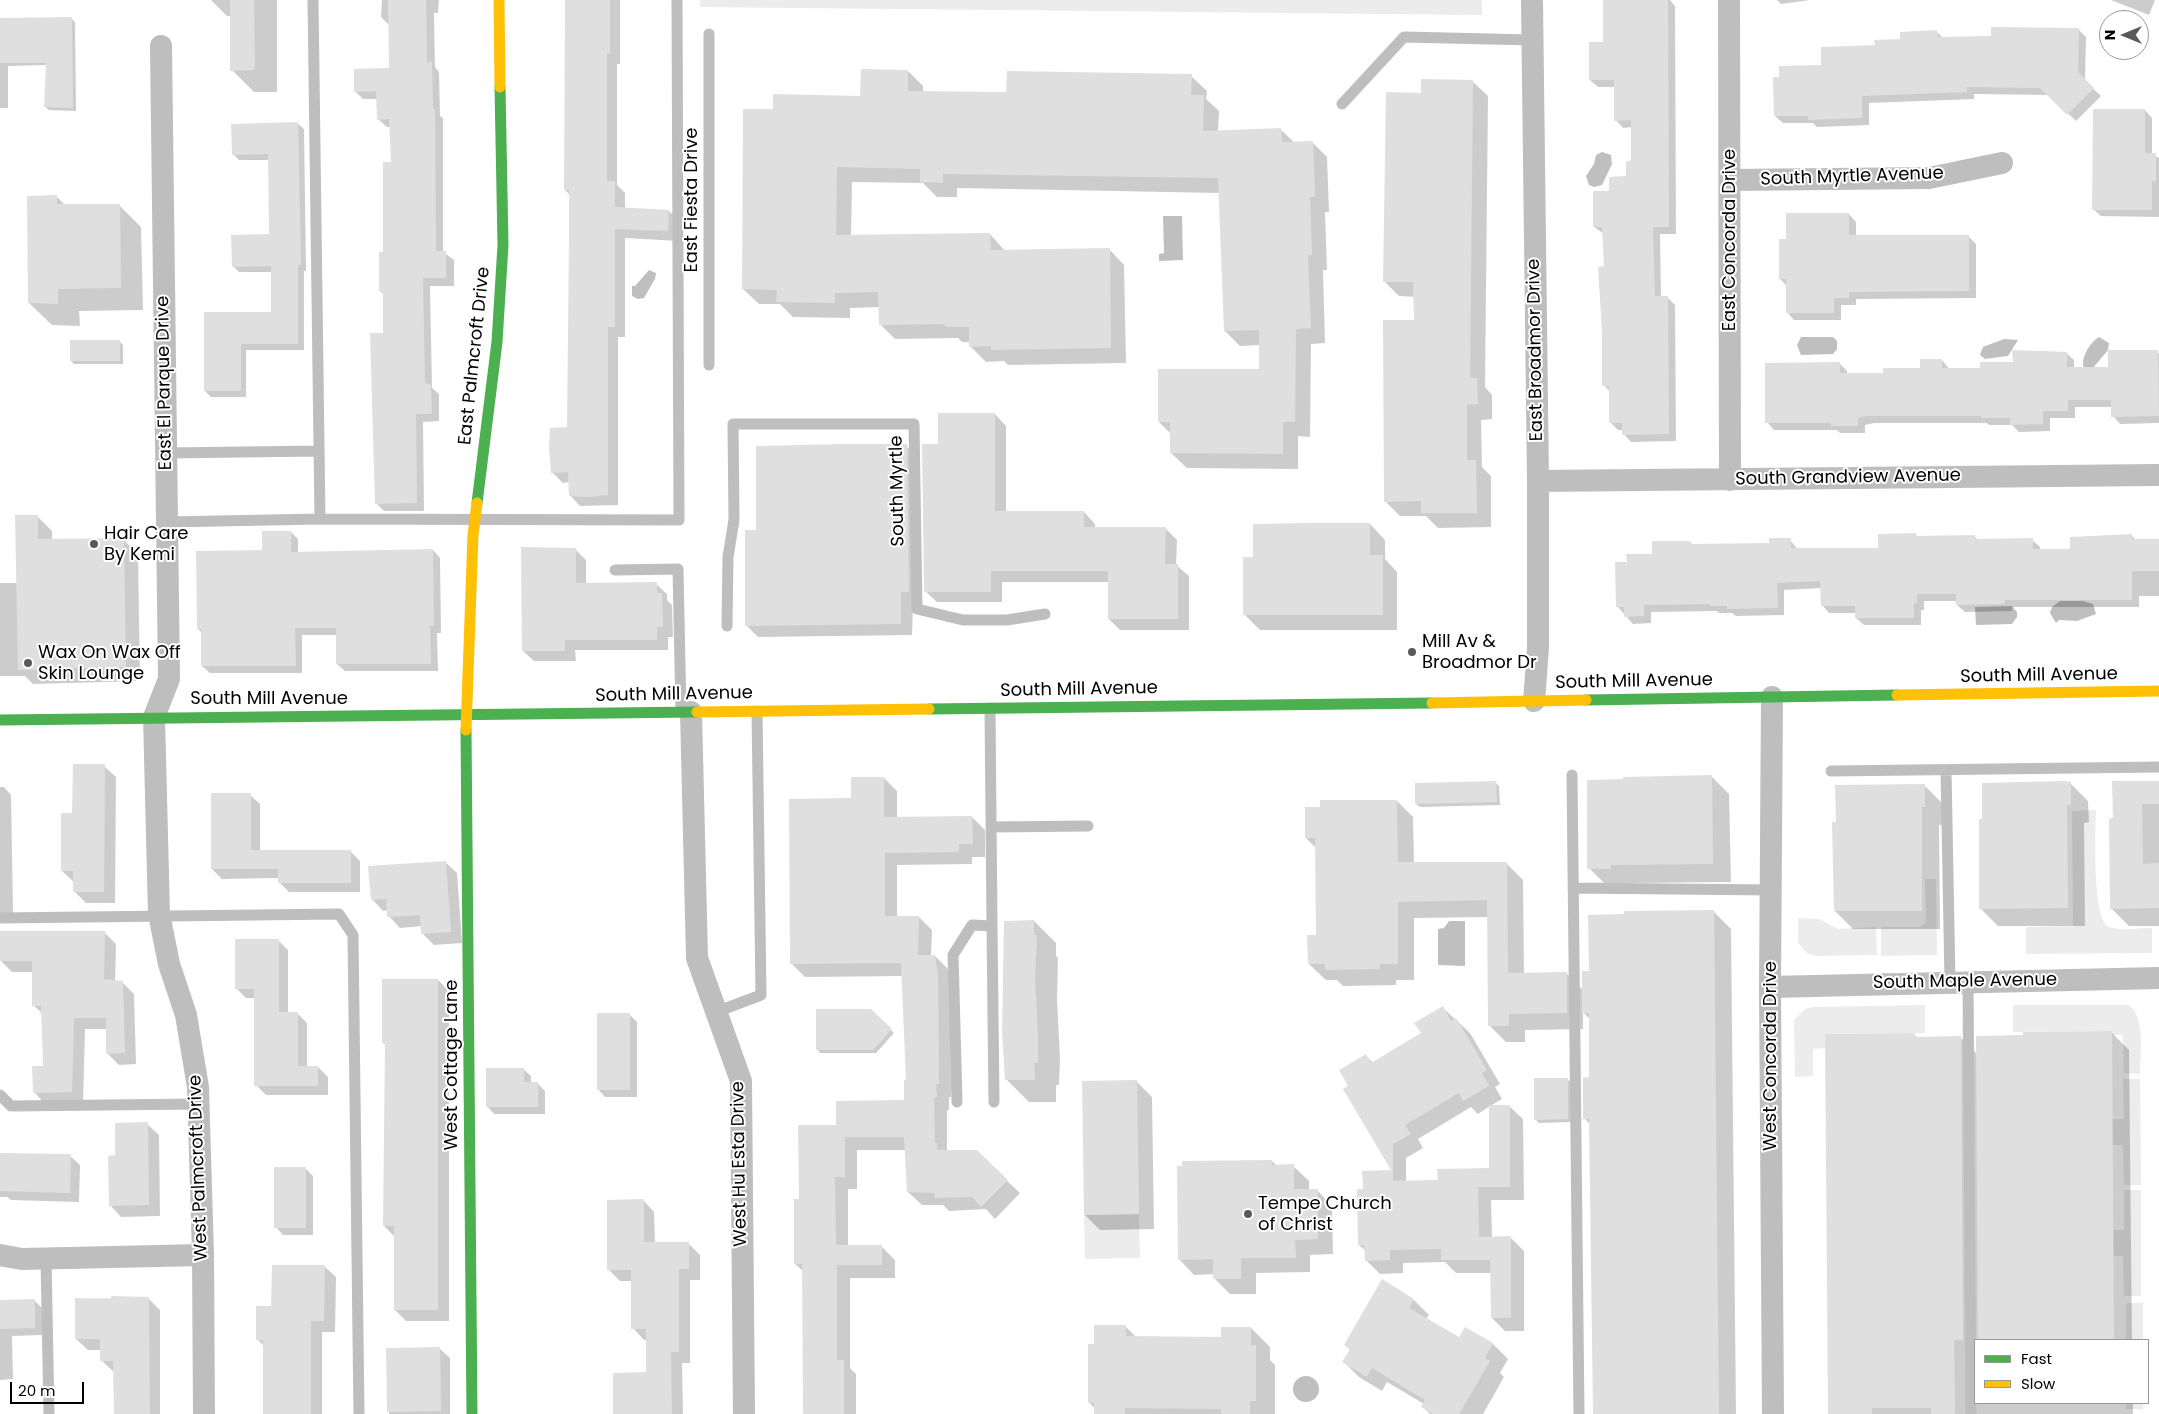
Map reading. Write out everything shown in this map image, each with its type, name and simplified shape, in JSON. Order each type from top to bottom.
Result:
[{"type":"main road","name":"East Palmcroft Drive","points":[[466,715],[475,521],[497,342],[503,245],[499,0]]},
{"type":"main road","name":"South Mill Avenue","points":[[0,720],[1534,701],[2159,691]]},
{"type":"main road","name":"West Cottage Lane","points":[[466,715],[472,1414]]},
{"type":"street","name":"East Broadmor Drive","points":[[1532,0],[1538,481],[1538,648],[1534,701]]},
{"type":"street","name":"East Concorda Drive","points":[[1729,0],[1730,480]]},
{"type":"street","name":"East El Parque Drive","points":[[154,718],[169,679],[161,46]]},
{"type":"street","name":"South Myrtle Avenue","points":[[1730,180],[1929,178],[2002,163]]},
{"type":"street","name":"South Grandview Avenue","points":[[1538,481],[2159,475]]},
{"type":"street","name":"West Concorda Drive","points":[[1772,697],[1770,987],[1773,1414]]},
{"type":"street","name":"West Hu Esta Drive","points":[[686,712],[697,958],[741,1081],[744,1414]]},
{"type":"street","name":"West Palmcroft Drive","points":[[154,718],[159,914],[169,964],[186,1015],[198,1087],[203,1255],[204,1414]]},
{"type":"street","name":"South Maple Avenue","points":[[1770,987],[2159,978]]},
{"type":"street","points":[[0,1255],[22,1259],[203,1255]]},
{"type":"lane","points":[[313,0],[320,519]]},
{"type":"lane","points":[[167,522],[320,519],[475,521],[679,520],[677,0]]},
{"type":"lane","name":"East Fiesta Drive","points":[[710,34],[710,365]]},
{"type":"lane","points":[[1342,104],[1404,37],[1532,40]]},
{"type":"lane","name":"South Myrtle","points":[[727,626],[728,557],[734,520],[734,424],[914,424],[918,609],[963,620],[1007,620],[1045,614]]},
{"type":"lane","points":[[166,453],[319,450]]},
{"type":"lane","points":[[615,570],[678,569],[686,712]]},
{"type":"lane","points":[[990,708],[993,827],[994,1102]]},
{"type":"lane","points":[[716,1012],[761,995],[758,711]]},
{"type":"lane","points":[[1831,771],[2159,767]]},
{"type":"lane","points":[[1946,770],[1959,982],[1971,1414]]},
{"type":"lane","points":[[1572,775],[1579,1414]]},
{"type":"lane","points":[[993,827],[1088,826]]},
{"type":"lane","points":[[1573,888],[1771,890]]},
{"type":"lane","points":[[0,918],[159,914],[339,914],[353,935],[359,1414]]},
{"type":"lane","points":[[957,1102],[953,955],[972,925],[992,926]]},
{"type":"lane","points":[[0,1095],[11,1106],[199,1104]]},
{"type":"lane","points":[[46,1258],[49,1414]]},
{"type":"shaded area","points":[[700,0],[1482,0],[1482,15],[700,7]]},
{"type":"shaded area","points":[[1602,152],[1611,155],[1612,164],[1602,185],[1594,187],[1589,185],[1586,176],[1594,164],[1596,155]]},
{"type":"shaded area","points":[[1163,216],[1182,216],[1183,260],[1159,261],[1159,254],[1164,253]]},
{"type":"shaded area","points":[[649,270],[656,273],[655,279],[644,298],[638,299],[632,296],[632,286],[635,286]]},
{"type":"shaded area","points":[[1801,337],[1833,337],[1837,341],[1837,349],[1833,354],[1801,355],[1797,345]]},
{"type":"shaded area","points":[[2099,337],[2109,343],[2108,350],[2093,368],[2084,368],[2083,360],[2087,351]]},
{"type":"shaded area","points":[[2004,339],[2018,340],[2008,356],[1985,359],[1980,355],[1983,347]]},
{"type":"shaded area","points":[[2060,601],[2083,601],[2093,604],[2096,614],[2077,621],[2059,620],[2056,623],[2050,613],[2052,607]]},
{"type":"shaded area","points":[[2012,606],[2017,612],[2017,617],[2012,624],[1976,625],[1975,607]]},
{"type":"shaded area","points":[[2096,810],[2097,888],[2102,917],[2106,925],[2110,927],[2128,929],[2152,928],[2152,953],[2026,954],[2026,927],[2073,926],[2072,811]]},
{"type":"shaded area","points":[[1925,879],[1936,879],[1937,955],[1881,956],[1881,927],[1920,927],[1926,922]]},
{"type":"shaded area","points":[[1798,918],[1819,919],[1838,929],[1876,927],[1877,955],[1816,956],[1808,954],[1798,943]]},
{"type":"shaded area","points":[[1449,921],[1465,921],[1465,966],[1438,965],[1438,929],[1444,928]]},
{"type":"shaded area","points":[[1925,1005],[1925,1033],[1825,1034],[1825,1048],[1813,1049],[1813,1076],[1795,1077],[1794,1020],[1804,1010],[1812,1007]]},
{"type":"shaded area","points":[[2013,1005],[2128,1005],[2134,1010],[2140,1026],[2140,1074],[2124,1073],[2123,1035],[2112,1035],[2111,1031],[2013,1032]]},
{"type":"shaded area","points":[[2123,1079],[2140,1079],[2141,1185],[2124,1185],[2123,1145],[2113,1145],[2015,1121],[2124,1119]]},
{"type":"shaded area","points":[[2124,1190],[2141,1190],[2141,1296],[2124,1296],[2123,1256],[2113,1256],[2016,1232],[2124,1230]]},
{"type":"shaded area","points":[[1139,1214],[1140,1258],[1085,1259],[1084,1215]]},
{"type":"shaded area","points":[[2126,1303],[2143,1303],[2143,1339],[2126,1339]]},
{"type":"shaded area","points":[[1306,1376],[1315,1380],[1319,1389],[1315,1398],[1306,1402],[1297,1398],[1293,1389],[1297,1380]]},
{"type":"shaded area","points":[[2126,1404],[2143,1404],[2143,1409],[2126,1409]]},
{"type":"building","points":[[230,0],[254,0],[255,70],[230,71]]},
{"type":"building","points":[[388,0],[426,0],[427,63],[432,62],[433,109],[435,109],[436,251],[446,251],[446,278],[423,278],[425,383],[431,385],[432,414],[416,414],[417,503],[375,504],[370,333],[383,333],[383,291],[379,291],[379,252],[383,252],[383,162],[391,162],[389,119],[377,120],[376,91],[354,92],[354,69],[389,68]]},
{"type":"building","points":[[565,0],[610,0],[610,54],[607,54],[607,181],[615,181],[615,207],[669,210],[668,231],[615,229],[615,327],[608,327],[608,495],[588,497],[569,496],[568,472],[551,473],[549,447],[550,428],[567,427],[569,190],[564,190]]},
{"type":"building","points":[[1603,0],[1668,0],[1669,227],[1653,227],[1655,296],[1668,296],[1669,434],[1622,435],[1622,423],[1609,423],[1609,386],[1602,386],[1602,332],[1598,267],[1604,266],[1602,227],[1593,227],[1593,191],[1609,191],[1609,177],[1626,176],[1626,162],[1631,160],[1631,120],[1614,121],[1614,80],[1589,80],[1589,42],[1603,42]]},
{"type":"building","points":[[72,17],[73,108],[44,107],[46,63],[0,63],[0,18]]},
{"type":"building","points":[[1991,27],[2079,28],[2078,72],[2094,88],[2067,115],[2040,88],[1967,87],[1967,92],[1862,96],[1862,118],[1808,120],[1808,116],[1774,116],[1773,77],[1779,77],[1779,66],[1821,65],[1821,47],[1875,45],[1874,40],[1900,39],[1900,32],[1937,30],[1938,37],[1991,36]]},
{"type":"building","points":[[861,69],[908,70],[908,91],[1006,92],[1007,71],[1192,74],[1191,95],[1204,95],[1203,131],[1281,128],[1282,142],[1313,141],[1315,197],[1310,197],[1312,255],[1308,255],[1311,328],[1296,329],[1295,422],[1283,422],[1283,454],[1170,453],[1170,422],[1158,422],[1158,369],[1259,369],[1259,330],[1224,331],[1218,178],[943,174],[943,183],[920,182],[920,169],[837,167],[836,235],[990,233],[991,250],[1110,248],[1111,348],[991,350],[991,346],[969,347],[969,327],[945,327],[945,324],[879,325],[878,292],[835,293],[835,303],[776,302],[777,290],[742,289],[743,109],[773,109],[773,94],[860,96]]},
{"type":"building","points":[[1421,79],[1473,80],[1470,378],[1477,378],[1478,404],[1467,405],[1467,460],[1476,460],[1477,513],[1421,513],[1421,501],[1384,502],[1383,320],[1414,320],[1413,282],[1383,282],[1386,92],[1421,93]]},
{"type":"building","points":[[2093,109],[2145,109],[2145,153],[2156,153],[2156,181],[2152,181],[2152,210],[2092,210]]},
{"type":"building","points":[[298,122],[301,265],[298,265],[298,344],[241,344],[241,391],[204,391],[204,312],[271,312],[271,266],[232,267],[231,235],[269,234],[268,154],[232,155],[231,124]]},
{"type":"building","points":[[57,195],[57,204],[120,204],[121,288],[58,289],[58,304],[28,303],[27,196]]},
{"type":"building","points":[[1786,213],[1849,213],[1849,235],[1969,235],[1969,291],[1849,292],[1849,298],[1834,298],[1834,313],[1786,313],[1786,279],[1779,279],[1779,239],[1786,239]]},
{"type":"building","points":[[70,340],[120,340],[120,361],[70,361]]},
{"type":"building","points":[[2012,350],[2067,352],[2067,367],[2108,367],[2108,350],[2158,350],[2159,416],[2111,417],[2111,400],[2068,400],[2068,411],[2043,411],[2043,424],[2010,425],[2010,418],[1981,418],[1981,416],[1866,416],[1858,418],[1858,426],[1831,426],[1831,423],[1765,423],[1765,363],[1840,362],[1840,373],[1883,373],[1883,368],[1920,368],[1920,359],[1942,359],[1942,368],[1980,368],[1980,362],[2013,362]]},
{"type":"building","points":[[938,413],[995,413],[995,511],[1084,511],[1084,527],[1166,527],[1165,564],[1178,564],[1178,619],[1108,619],[1108,571],[991,571],[991,592],[924,592],[922,444],[938,444]]},
{"type":"building","points":[[907,444],[909,592],[901,592],[901,624],[745,626],[745,530],[756,530],[756,446]]},
{"type":"building","points":[[15,515],[38,515],[38,539],[124,538],[126,667],[18,670]]},
{"type":"building","points":[[1370,523],[1370,555],[1383,555],[1383,615],[1243,615],[1243,557],[1253,557],[1253,524]]},
{"type":"building","points":[[262,531],[291,531],[291,552],[433,549],[434,626],[430,626],[431,664],[336,664],[336,628],[295,628],[296,666],[201,666],[201,629],[197,629],[196,551],[262,550]]},
{"type":"building","points":[[1916,533],[1916,536],[1975,535],[1975,539],[2033,538],[2033,549],[2070,549],[2070,537],[2132,534],[2132,539],[2159,539],[2159,571],[2132,571],[2132,600],[2005,600],[2005,604],[1956,605],[1956,594],[1917,594],[1917,603],[1914,603],[1914,618],[1855,618],[1855,606],[1821,606],[1820,581],[1777,583],[1778,608],[1727,609],[1727,606],[1710,606],[1710,604],[1644,605],[1644,616],[1624,617],[1624,607],[1616,607],[1615,562],[1627,562],[1626,554],[1652,554],[1652,541],[1690,541],[1690,544],[1769,543],[1769,538],[1791,538],[1791,548],[1878,548],[1878,534]]},
{"type":"building","points":[[521,547],[576,548],[576,583],[657,582],[657,593],[662,593],[663,627],[657,627],[657,640],[565,640],[565,651],[522,651]]},
{"type":"building","points":[[73,764],[105,764],[104,892],[73,892],[73,871],[61,871],[61,813],[72,813]]},
{"type":"building","points":[[1712,775],[1713,864],[1611,865],[1611,869],[1587,869],[1587,780],[1623,779],[1623,777]]},
{"type":"building","points":[[851,777],[884,777],[884,817],[972,816],[973,844],[959,844],[959,852],[885,853],[885,916],[919,916],[918,955],[935,955],[938,977],[939,1084],[936,1084],[937,1097],[934,1098],[935,1143],[937,1143],[937,1150],[977,1150],[1008,1180],[981,1207],[972,1197],[935,1198],[934,1193],[907,1192],[904,1137],[845,1137],[845,1177],[835,1177],[836,1245],[882,1245],[882,1265],[837,1265],[837,1360],[844,1360],[844,1414],[803,1414],[802,1264],[794,1264],[794,1199],[799,1199],[798,1125],[836,1125],[836,1101],[904,1100],[904,1080],[906,1080],[901,963],[790,964],[789,799],[851,798]]},
{"type":"building","points":[[1496,781],[1497,802],[1415,804],[1415,783]]},
{"type":"building","points":[[2112,781],[2159,781],[2159,804],[2142,804],[2143,864],[2159,863],[2159,908],[2110,909],[2109,819],[2113,818]]},
{"type":"building","points":[[2071,782],[2071,805],[2067,805],[2068,908],[1979,909],[1979,819],[1982,819],[1982,783]]},
{"type":"building","points":[[1925,784],[1925,807],[1922,807],[1922,911],[1834,911],[1832,822],[1836,822],[1835,785]]},
{"type":"building","points":[[211,793],[251,793],[251,850],[351,850],[351,883],[278,883],[278,869],[211,869]]},
{"type":"building","points":[[1320,800],[1397,800],[1398,862],[1507,862],[1508,973],[1567,972],[1567,1013],[1509,1014],[1509,1026],[1488,1026],[1487,900],[1398,902],[1398,964],[1380,964],[1380,969],[1325,970],[1325,964],[1308,964],[1307,935],[1316,935],[1315,838],[1305,838],[1305,807],[1320,807]]},
{"type":"building","points":[[446,861],[451,932],[421,934],[420,915],[387,917],[386,899],[371,900],[368,866]]},
{"type":"building","points":[[1714,910],[1719,1414],[1593,1414],[1589,1119],[1583,1119],[1583,1078],[1589,1077],[1589,1013],[1582,1013],[1582,971],[1589,971],[1588,915],[1624,914],[1624,911]]},
{"type":"building","points":[[1034,920],[1034,935],[1037,935],[1035,977],[1038,1036],[1038,1063],[1034,1063],[1035,1080],[1005,1080],[1002,1032],[1004,921]]},
{"type":"building","points":[[0,931],[105,931],[104,979],[123,981],[125,1053],[106,1054],[106,1018],[74,1018],[72,1092],[33,1093],[32,1066],[43,1066],[41,1006],[32,1006],[32,961],[0,961]]},
{"type":"building","points":[[235,939],[279,939],[279,1012],[298,1012],[298,1066],[318,1066],[318,1086],[254,1086],[254,989],[235,989]]},
{"type":"building","points":[[382,979],[438,979],[438,1310],[394,1310],[394,1226],[383,1226],[385,1043],[382,1043]]},
{"type":"building","points":[[1443,1006],[1451,1021],[1456,1018],[1487,1070],[1482,1073],[1489,1086],[1463,1101],[1459,1093],[1405,1125],[1411,1134],[1393,1144],[1393,1181],[1438,1180],[1437,1169],[1489,1168],[1489,1105],[1510,1105],[1510,1187],[1478,1187],[1479,1237],[1511,1236],[1511,1318],[1491,1318],[1490,1260],[1441,1260],[1441,1249],[1390,1250],[1390,1260],[1365,1261],[1364,1245],[1358,1245],[1357,1189],[1363,1189],[1362,1171],[1391,1170],[1343,1089],[1348,1086],[1339,1070],[1366,1054],[1371,1063],[1421,1033],[1414,1023]]},
{"type":"building","points":[[816,1009],[871,1009],[892,1029],[873,1050],[816,1050]]},
{"type":"building","points":[[597,1013],[630,1013],[630,1090],[597,1090]]},
{"type":"building","points":[[2112,1031],[2114,1339],[1978,1339],[1976,1036],[2023,1035],[2023,1032]]},
{"type":"building","points":[[1915,1033],[1915,1037],[1961,1036],[1963,1340],[1954,1340],[1955,1414],[1931,1414],[1931,1408],[1872,1408],[1872,1414],[1828,1414],[1825,1034]]},
{"type":"building","points":[[486,1068],[524,1068],[524,1082],[538,1082],[538,1107],[486,1107]]},
{"type":"building","points":[[1534,1078],[1568,1078],[1568,1119],[1534,1120]]},
{"type":"building","points":[[1137,1080],[1139,1214],[1084,1215],[1082,1081]]},
{"type":"building","points":[[148,1122],[149,1205],[109,1206],[108,1156],[115,1155],[115,1123]]},
{"type":"building","points":[[0,1153],[71,1154],[70,1193],[0,1191]]},
{"type":"building","name":"Tempe Church of Christ","points":[[1272,1160],[1272,1165],[1294,1164],[1294,1189],[1318,1189],[1318,1239],[1295,1240],[1296,1258],[1241,1258],[1241,1279],[1213,1279],[1213,1259],[1178,1260],[1177,1166],[1182,1166],[1182,1161]]},
{"type":"building","points":[[274,1167],[306,1167],[306,1228],[274,1228]]},
{"type":"building","points":[[644,1199],[644,1242],[689,1242],[689,1269],[679,1269],[679,1352],[671,1352],[672,1414],[613,1414],[613,1373],[646,1372],[646,1329],[631,1329],[631,1270],[607,1270],[607,1200]]},
{"type":"building","points":[[272,1265],[325,1265],[324,1321],[311,1321],[311,1414],[263,1414],[263,1340],[256,1340],[256,1306],[271,1306]]},
{"type":"building","points":[[1382,1279],[1414,1299],[1409,1308],[1459,1337],[1465,1327],[1493,1343],[1485,1358],[1490,1361],[1459,1414],[1433,1414],[1421,1407],[1425,1400],[1372,1368],[1367,1377],[1342,1362],[1350,1349],[1344,1345]]},
{"type":"building","points":[[111,1296],[149,1297],[150,1414],[114,1414],[113,1361],[100,1361],[100,1339],[75,1339],[75,1298],[111,1299]]},
{"type":"building","points":[[35,1299],[35,1328],[0,1329],[0,1300]]},
{"type":"building","points":[[1094,1325],[1126,1325],[1126,1336],[1221,1337],[1221,1327],[1251,1327],[1251,1345],[1256,1345],[1256,1401],[1250,1401],[1250,1414],[1221,1414],[1221,1409],[1125,1408],[1125,1414],[1094,1414],[1094,1403],[1088,1403],[1088,1344],[1094,1344]]},
{"type":"building","points":[[440,1347],[441,1411],[387,1412],[386,1348]]},
{"type":"traffic: fast","points":[[477,503],[497,342],[503,245],[500,87]]},
{"type":"traffic: fast","points":[[1586,700],[1897,695]]},
{"type":"traffic: fast","points":[[929,709],[1432,703]]},
{"type":"traffic: fast","points":[[0,720],[697,712]]},
{"type":"traffic: fast","points":[[466,730],[472,1414]]},
{"type":"traffic: slow","points":[[499,0],[500,87]]},
{"type":"traffic: slow","points":[[466,730],[473,535],[477,503]]},
{"type":"traffic: slow","points":[[1897,695],[2159,691]]},
{"type":"traffic: slow","points":[[1432,703],[1586,700]]},
{"type":"traffic: slow","points":[[697,712],[929,709]]},
{"type":"place","name":"Hair Care By Kemi","points":[[94,544]]},
{"type":"place","name":"Mill Av & Broadmor Dr","points":[[1412,652]]},
{"type":"place","name":"Wax On Wax Off Skin Lounge","points":[[28,663]]},
{"type":"place","name":"Tempe Church of Christ","points":[[1248,1214]]}]
